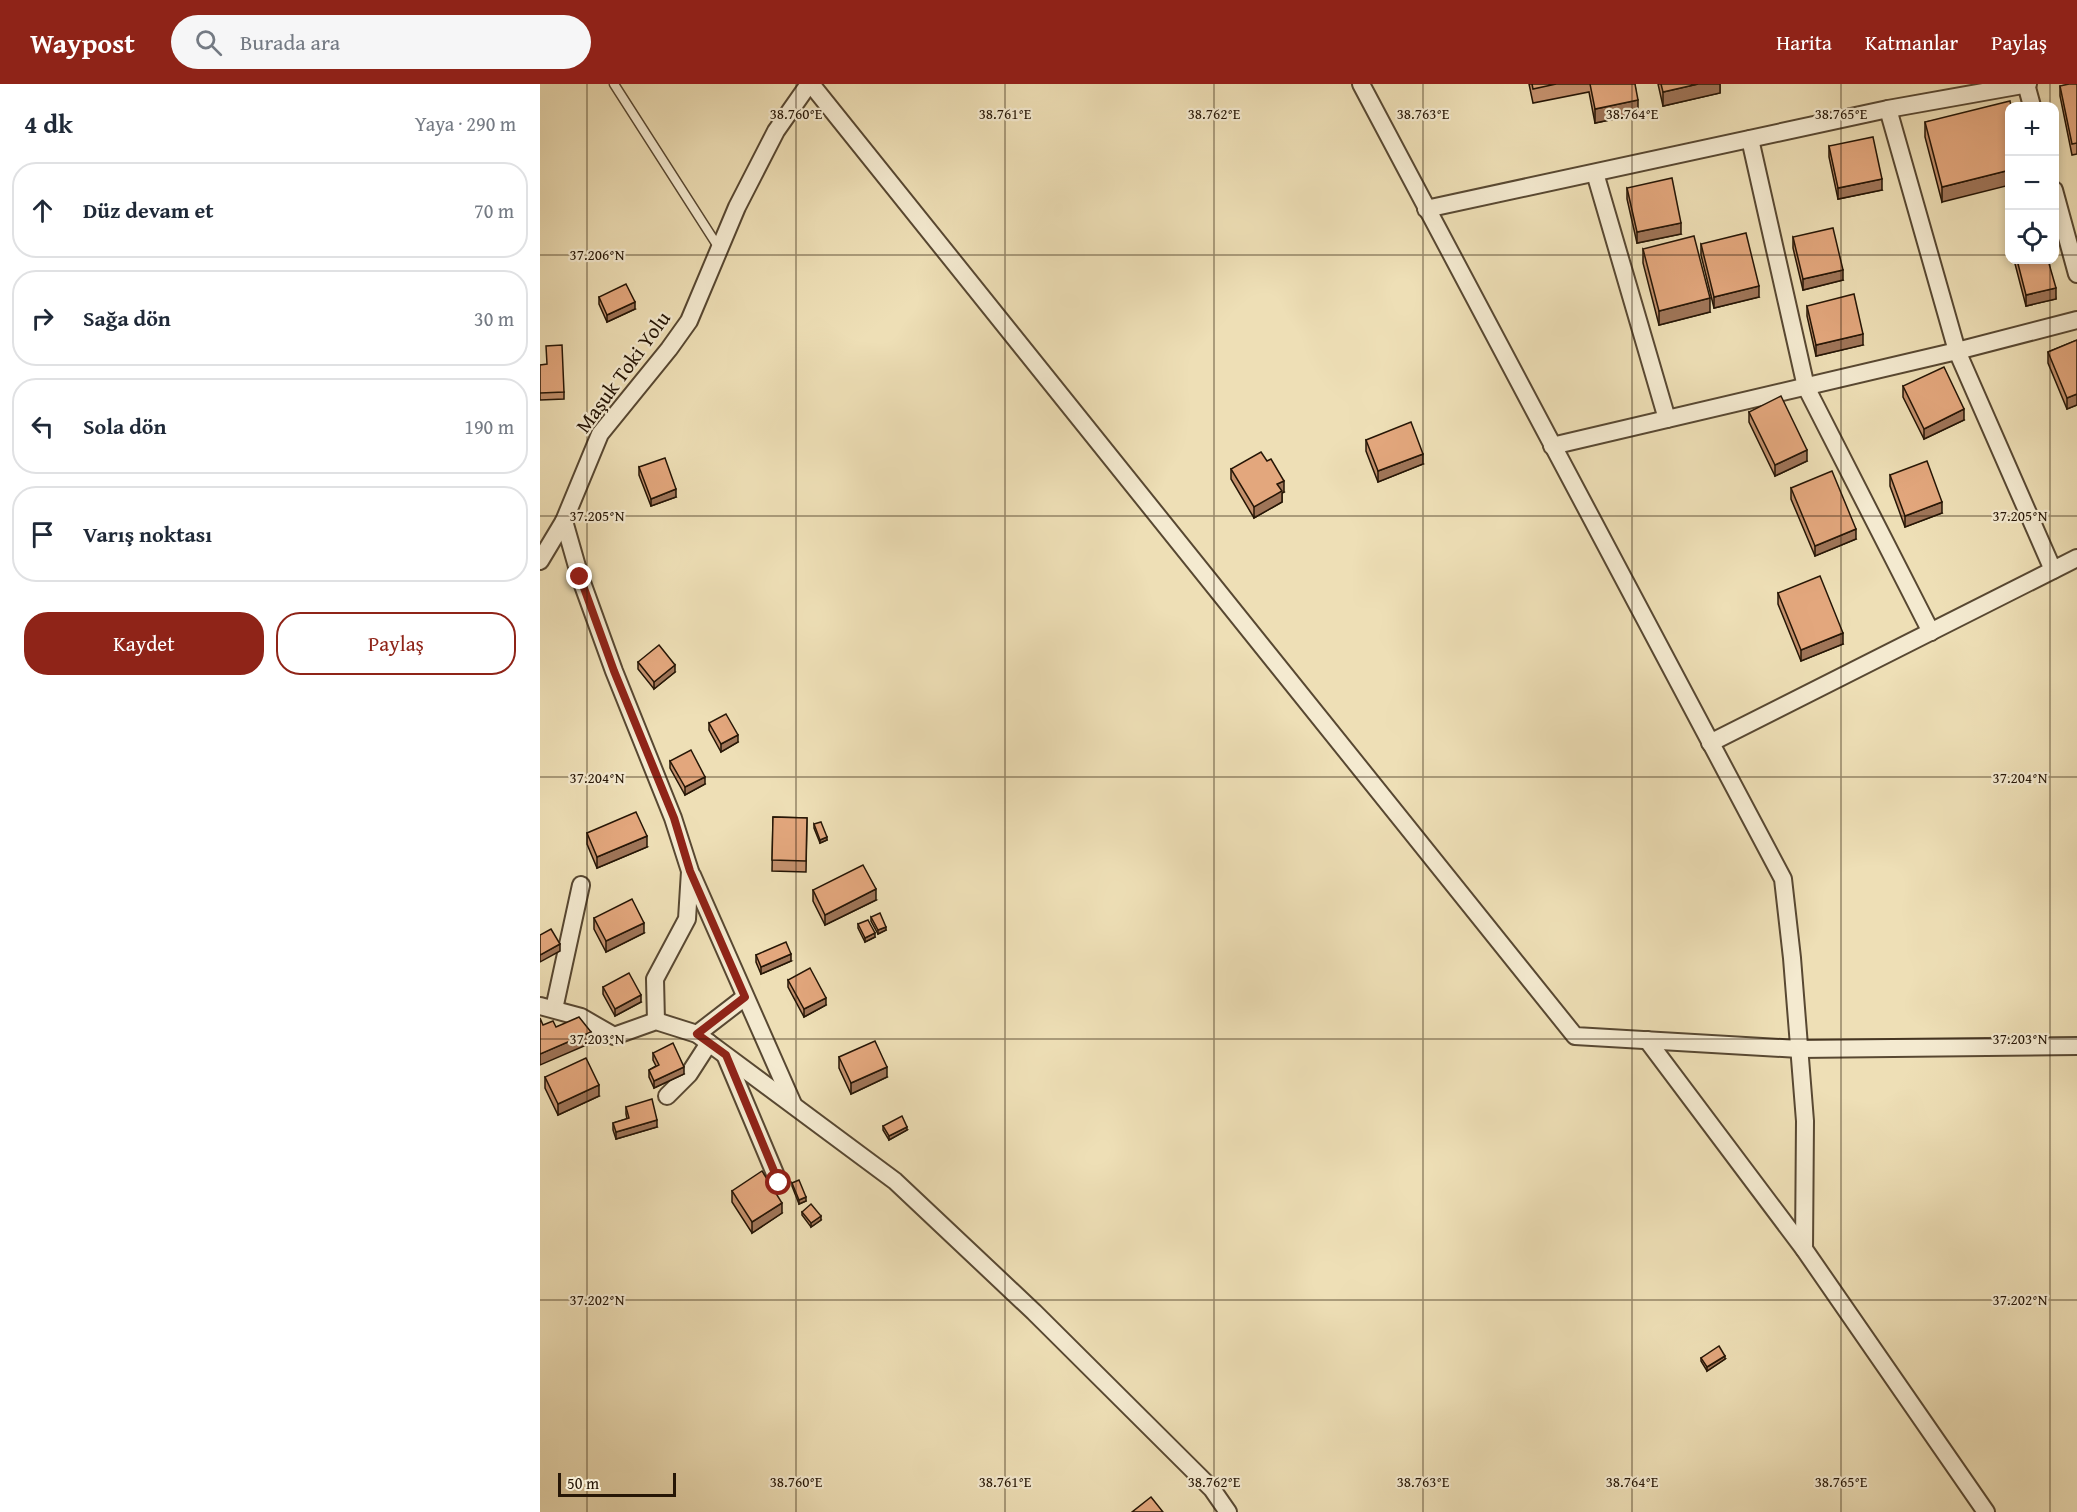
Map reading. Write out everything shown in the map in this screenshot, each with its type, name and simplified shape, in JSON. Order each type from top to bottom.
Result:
[{"type":"street","name":"Maşuk Toki Yolu","points":[[540,561],[564,521],[600,434],[689,321],[737,207],[776,131],[810,84]]},
{"type":"street","points":[[810,84],[1575,1036],[1799,1049],[2077,1046]]},
{"type":"street","points":[[1361,84],[1783,879],[1805,1121],[1804,1249]]},
{"type":"street","points":[[1426,208],[1888,109],[2027,84],[2031,102]]},
{"type":"street","points":[[1888,109],[1957,351],[2053,570]]},
{"type":"street","points":[[1750,139],[1806,387],[1931,632]]},
{"type":"street","points":[[1595,173],[1667,419]]},
{"type":"street","points":[[2059,205],[2077,274]]},
{"type":"street","points":[[1552,446],[1957,351],[2077,320]]},
{"type":"street","points":[[564,521],[580,577],[607,653],[674,818],[690,871],[794,1107]]},
{"type":"street","points":[[1710,743],[2077,558]]},
{"type":"street","points":[[656,1021],[656,979],[687,920],[690,871]]},
{"type":"street","points":[[581,885],[547,1008],[581,1017],[614,1036],[656,1021],[703,1038],[726,1055],[904,1190],[1034,1312],[1212,1489],[1228,1512]]},
{"type":"street","points":[[667,1096],[689,1074],[703,1038],[745,997]]},
{"type":"street","points":[[1647,1041],[1804,1249],[1986,1512]]},
{"type":"street","points":[[726,1055],[779,1183]]},
{"type":"lane","points":[[614,84],[720,248]]},
{"type":"building","points":[[1532,84],[1556,84],[1533,89]]},
{"type":"building","points":[[1590,84],[1635,84],[1638,100],[1595,109]]},
{"type":"building","points":[[1661,84],[1698,84],[1663,92]]},
{"type":"building","points":[[2077,84],[2077,143],[2072,144],[2060,86]]},
{"type":"building","points":[[2005,102],[2005,171],[1942,187],[1925,122]]},
{"type":"building","points":[[1873,137],[1882,179],[1838,188],[1829,146]]},
{"type":"building","points":[[1672,178],[1681,223],[1637,232],[1627,188]]},
{"type":"building","points":[[1833,228],[1843,270],[1803,279],[1793,237]]},
{"type":"building","points":[[1746,233],[1759,286],[1714,297],[1701,244]]},
{"type":"building","points":[[1694,236],[1710,298],[1659,311],[1643,249]]},
{"type":"building","points":[[2018,264],[2049,264],[2056,288],[2026,295]]},
{"type":"building","points":[[626,284],[635,302],[607,315],[599,297]]},
{"type":"building","points":[[1854,294],[1863,334],[1816,345],[1807,306]]},
{"type":"building","points":[[2077,340],[2077,394],[2067,398],[2048,352]]},
{"type":"building","points":[[562,345],[564,392],[540,393],[540,365],[547,364],[546,346]]},
{"type":"building","points":[[1944,367],[1964,409],[1924,429],[1903,386]]},
{"type":"building","points":[[1781,396],[1807,450],[1775,465],[1749,412]]},
{"type":"building","points":[[1411,422],[1423,454],[1378,471],[1366,440]]},
{"type":"building","points":[[1261,452],[1267,461],[1271,459],[1284,481],[1277,484],[1282,491],[1254,507],[1231,469]]},
{"type":"building","points":[[665,458],[676,489],[651,499],[639,467]]},
{"type":"building","points":[[1927,461],[1942,502],[1905,516],[1890,475]]},
{"type":"building","points":[[1832,471],[1856,529],[1815,546],[1791,488]]},
{"type":"building","points":[[1820,576],[1843,633],[1801,650],[1778,593]]},
{"type":"building","points":[[659,645],[675,665],[654,682],[638,662]]},
{"type":"building","points":[[726,714],[738,735],[721,744],[709,723]]},
{"type":"building","points":[[691,750],[705,777],[685,787],[670,761]]},
{"type":"building","points":[[636,812],[647,836],[597,857],[587,833]]},
{"type":"building","points":[[773,817],[807,818],[806,861],[772,860]]},
{"type":"building","points":[[821,822],[827,837],[820,840],[814,824]]},
{"type":"building","points":[[863,865],[876,889],[825,915],[813,890]]},
{"type":"building","points":[[632,899],[644,923],[606,941],[594,918]]},
{"type":"building","points":[[880,913],[886,927],[878,930],[871,917]]},
{"type":"building","points":[[868,920],[875,933],[865,938],[858,924]]},
{"type":"building","points":[[551,929],[560,944],[540,955],[540,935]]},
{"type":"building","points":[[786,942],[791,954],[761,967],[756,955]]},
{"type":"building","points":[[810,968],[826,998],[804,1009],[788,980]]},
{"type":"building","points":[[629,973],[641,995],[615,1009],[603,987]]},
{"type":"building","points":[[579,1017],[591,1032],[540,1054],[540,1018],[543,1025],[553,1021],[556,1027]]},
{"type":"building","points":[[875,1041],[887,1067],[851,1083],[839,1057]]},
{"type":"building","points":[[673,1043],[684,1067],[654,1081],[649,1070],[659,1065],[653,1053]]},
{"type":"building","points":[[586,1058],[599,1085],[558,1104],[545,1077]]},
{"type":"building","points":[[652,1099],[657,1120],[616,1132],[613,1123],[629,1118],[626,1107]]},
{"type":"building","points":[[902,1116],[907,1127],[889,1136],[883,1126]]},
{"type":"building","points":[[762,1171],[782,1203],[752,1222],[732,1191]]},
{"type":"building","points":[[799,1180],[806,1197],[799,1200],[792,1183]]},
{"type":"building","points":[[811,1204],[821,1216],[811,1223],[802,1212]]},
{"type":"building","points":[[1719,1346],[1725,1356],[1707,1367],[1701,1358]]},
{"type":"building","points":[[1151,1497],[1163,1512],[1132,1512]]},
{"type":"route","points":[[580,577],[614,671],[674,818],[690,871],[745,997],[697,1034],[726,1055],[779,1183]]}]
